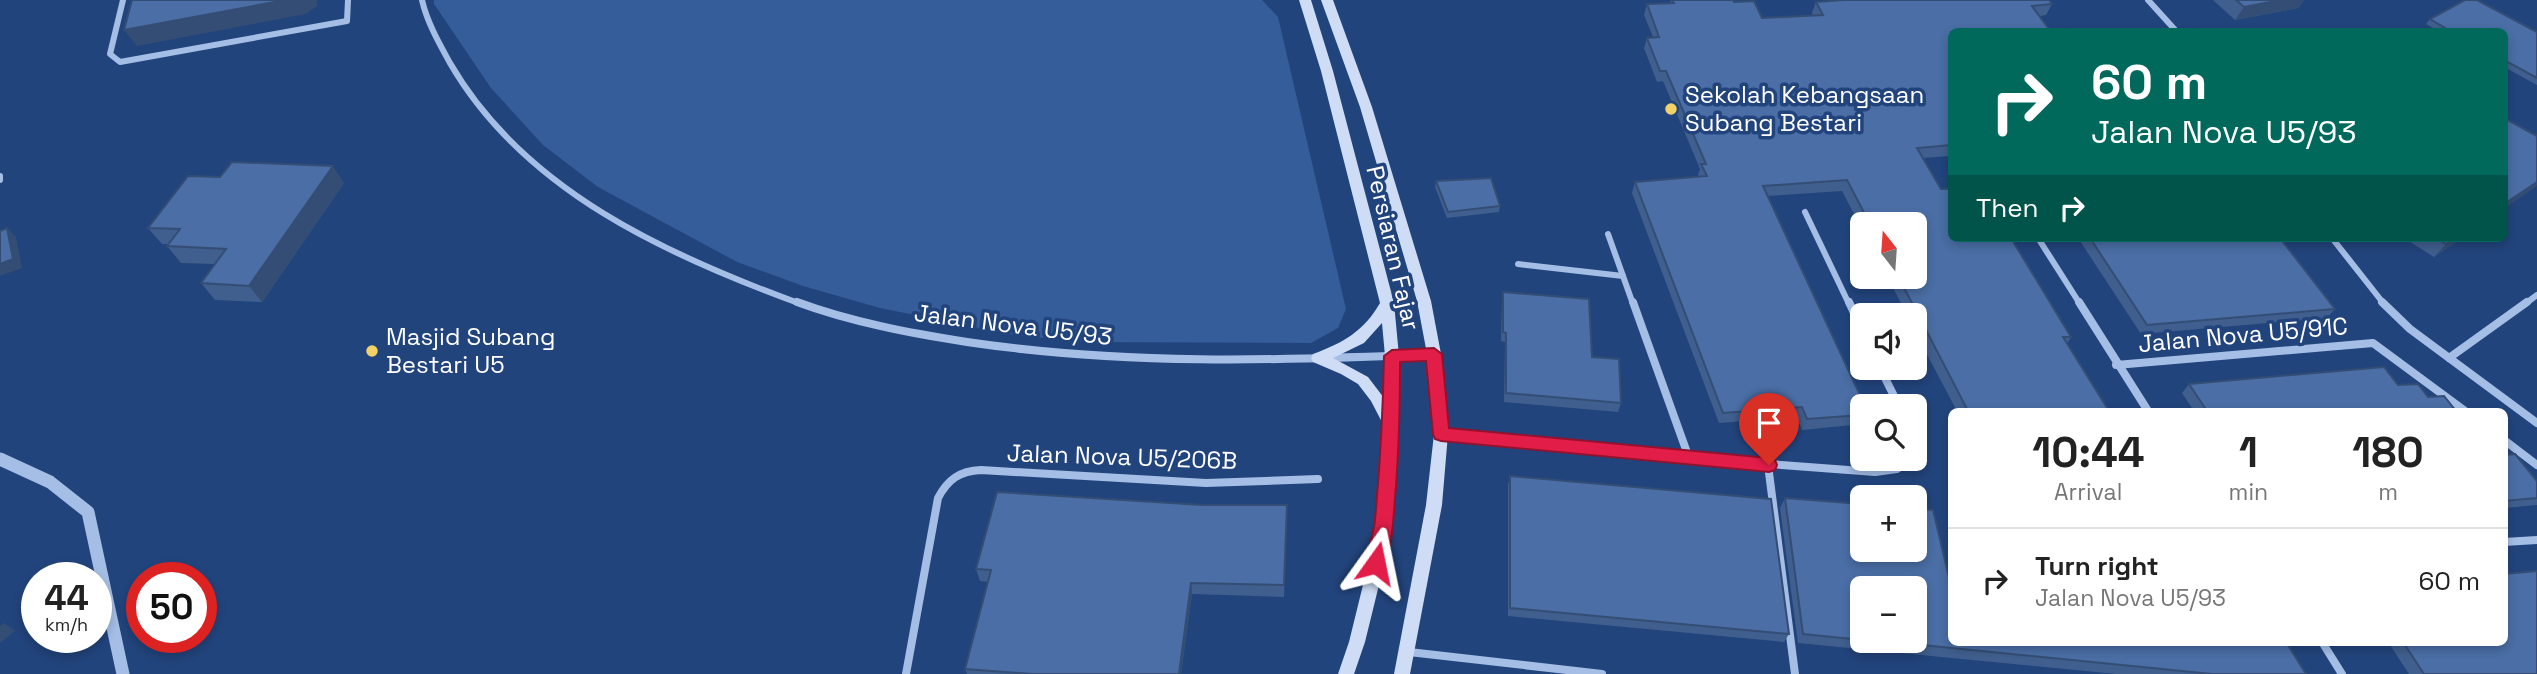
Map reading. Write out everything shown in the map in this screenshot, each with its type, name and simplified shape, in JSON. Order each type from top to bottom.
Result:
[{"type":"main road","points":[[1294,0],[1310,15]]},
{"type":"main road","name":"Persiaran Fajar","points":[[1305,0],[1387,303],[1392,356],[1391,426],[1382,536],[1357,642],[1346,674]]},
{"type":"main road","points":[[1332,3],[1424,301],[1434,354],[1441,434],[1434,505],[1409,652],[1402,674]]},
{"type":"main road","points":[[1318,358],[1351,345],[1363,337],[1374,326],[1387,303]]},
{"type":"main road","points":[[1318,358],[1367,380],[1391,426]]},
{"type":"street","points":[[122,0],[110,54],[120,62],[347,21],[348,0]]},
{"type":"street","name":"Jalan Nova U5/93","points":[[422,0],[437,36],[478,106],[509,139],[561,186],[649,240],[703,268],[775,296],[863,322],[959,342],[1127,359],[1318,358],[1434,354]]},
{"type":"street","points":[[2148,0],[2173,28]]},
{"type":"street","points":[[1805,212],[1850,305]]},
{"type":"street","points":[[1608,234],[1689,458]]},
{"type":"street","points":[[2040,242],[2116,365],[2146,408]]},
{"type":"street","points":[[2335,242],[2389,310],[2537,423]]},
{"type":"street","points":[[1518,264],[1623,276]]},
{"type":"street","points":[[2449,358],[2537,295]]},
{"type":"street","name":"Jalan Nova U5/91C","points":[[2116,365],[2373,343],[2461,408]]},
{"type":"street","points":[[1441,434],[1850,470]]},
{"type":"street","points":[[2508,443],[2537,465]]},
{"type":"street","points":[[0,459],[50,482],[88,512],[122,674]]},
{"type":"street","points":[[1769,465],[1795,674]]},
{"type":"street","name":"Jalan Nova U5/206B","points":[[906,674],[939,498],[944,485],[955,475],[968,470],[1206,483],[1318,479]]},
{"type":"street","points":[[1860,471],[1882,471]]},
{"type":"street","points":[[2508,542],[2537,540]]},
{"type":"street","points":[[2324,646],[2342,674]]},
{"type":"street","points":[[1409,652],[1602,674]]},
{"type":"shaded area","points":[[434,0],[1262,0],[1278,17],[1346,309],[1338,328],[1311,343],[1084,342],[1014,335],[880,308],[803,286],[737,262],[598,187],[543,145],[491,88],[434,4]]},
{"type":"building","points":[[132,0],[285,0],[124,30]]},
{"type":"building","points":[[1672,0],[1754,1],[1762,18],[1823,15],[1816,2],[1843,0],[2049,0],[2052,4],[2032,6],[2048,28],[1948,28],[1948,145],[1917,148],[1941,189],[1948,189],[1948,242],[2013,242],[2071,337],[2063,337],[2107,408],[1966,408],[1927,332],[1927,303],[1912,303],[1905,289],[1927,289],[1927,212],[1864,212],[1847,180],[1763,186],[1850,374],[1850,380],[1853,380],[1859,394],[1850,394],[1850,416],[1807,419],[1802,407],[1723,413],[1635,182],[1707,176],[1701,164],[1706,164],[1666,71],[1660,71],[1647,38],[1659,37],[1647,4],[1674,3]]},
{"type":"building","points":[[2236,0],[2281,0],[2244,7]]},
{"type":"building","points":[[2465,0],[2477,0],[2537,32],[2537,78],[2508,62],[2508,28],[2445,28],[2430,19]]},
{"type":"building","points":[[2508,120],[2537,136],[2537,182],[2508,201]]},
{"type":"building","points":[[232,162],[333,166],[249,286],[201,283],[226,249],[167,246],[180,229],[148,228],[188,176],[220,177]]},
{"type":"building","points":[[1491,178],[1500,206],[1448,212],[1436,181]]},
{"type":"building","points":[[7,228],[13,259],[0,264],[0,231]]},
{"type":"building","points":[[2093,242],[2283,242],[2335,309],[2147,325]]},
{"type":"building","points":[[1503,292],[1589,299],[1592,357],[1619,359],[1621,403],[1506,393]]},
{"type":"building","points":[[2384,367],[2398,385],[2418,384],[2428,397],[2444,396],[2454,408],[2205,408],[2189,384]]},
{"type":"building","points":[[2515,454],[2537,481],[2537,498],[2508,501],[2508,455]]},
{"type":"building","points":[[1510,476],[1771,499],[1789,634],[1510,608]]},
{"type":"building","points":[[997,492],[1202,505],[1287,505],[1284,585],[1191,583],[1179,674],[1033,674],[965,669],[991,570],[976,569]]},
{"type":"building","points":[[1785,498],[1850,503],[1850,562],[1927,562],[1927,509],[1933,510],[1948,573],[1948,646],[2288,646],[2306,674],[2212,674],[1927,646],[1927,576],[1850,576],[1850,639],[1803,634]]},
{"type":"building","points":[[2537,571],[2537,674],[2424,674],[2406,646],[2508,646],[2508,574]]},
{"type":"place","name":"Sekolah Kebangsaan Subang Bestari","points":[[1671,109]]},
{"type":"place","name":"Masjid Subang Bestari U5","points":[[372,351]]},
{"type":"route","points":[[1376,563],[1382,536],[1391,443],[1392,356],[1434,354],[1441,434],[1769,465]]}]
